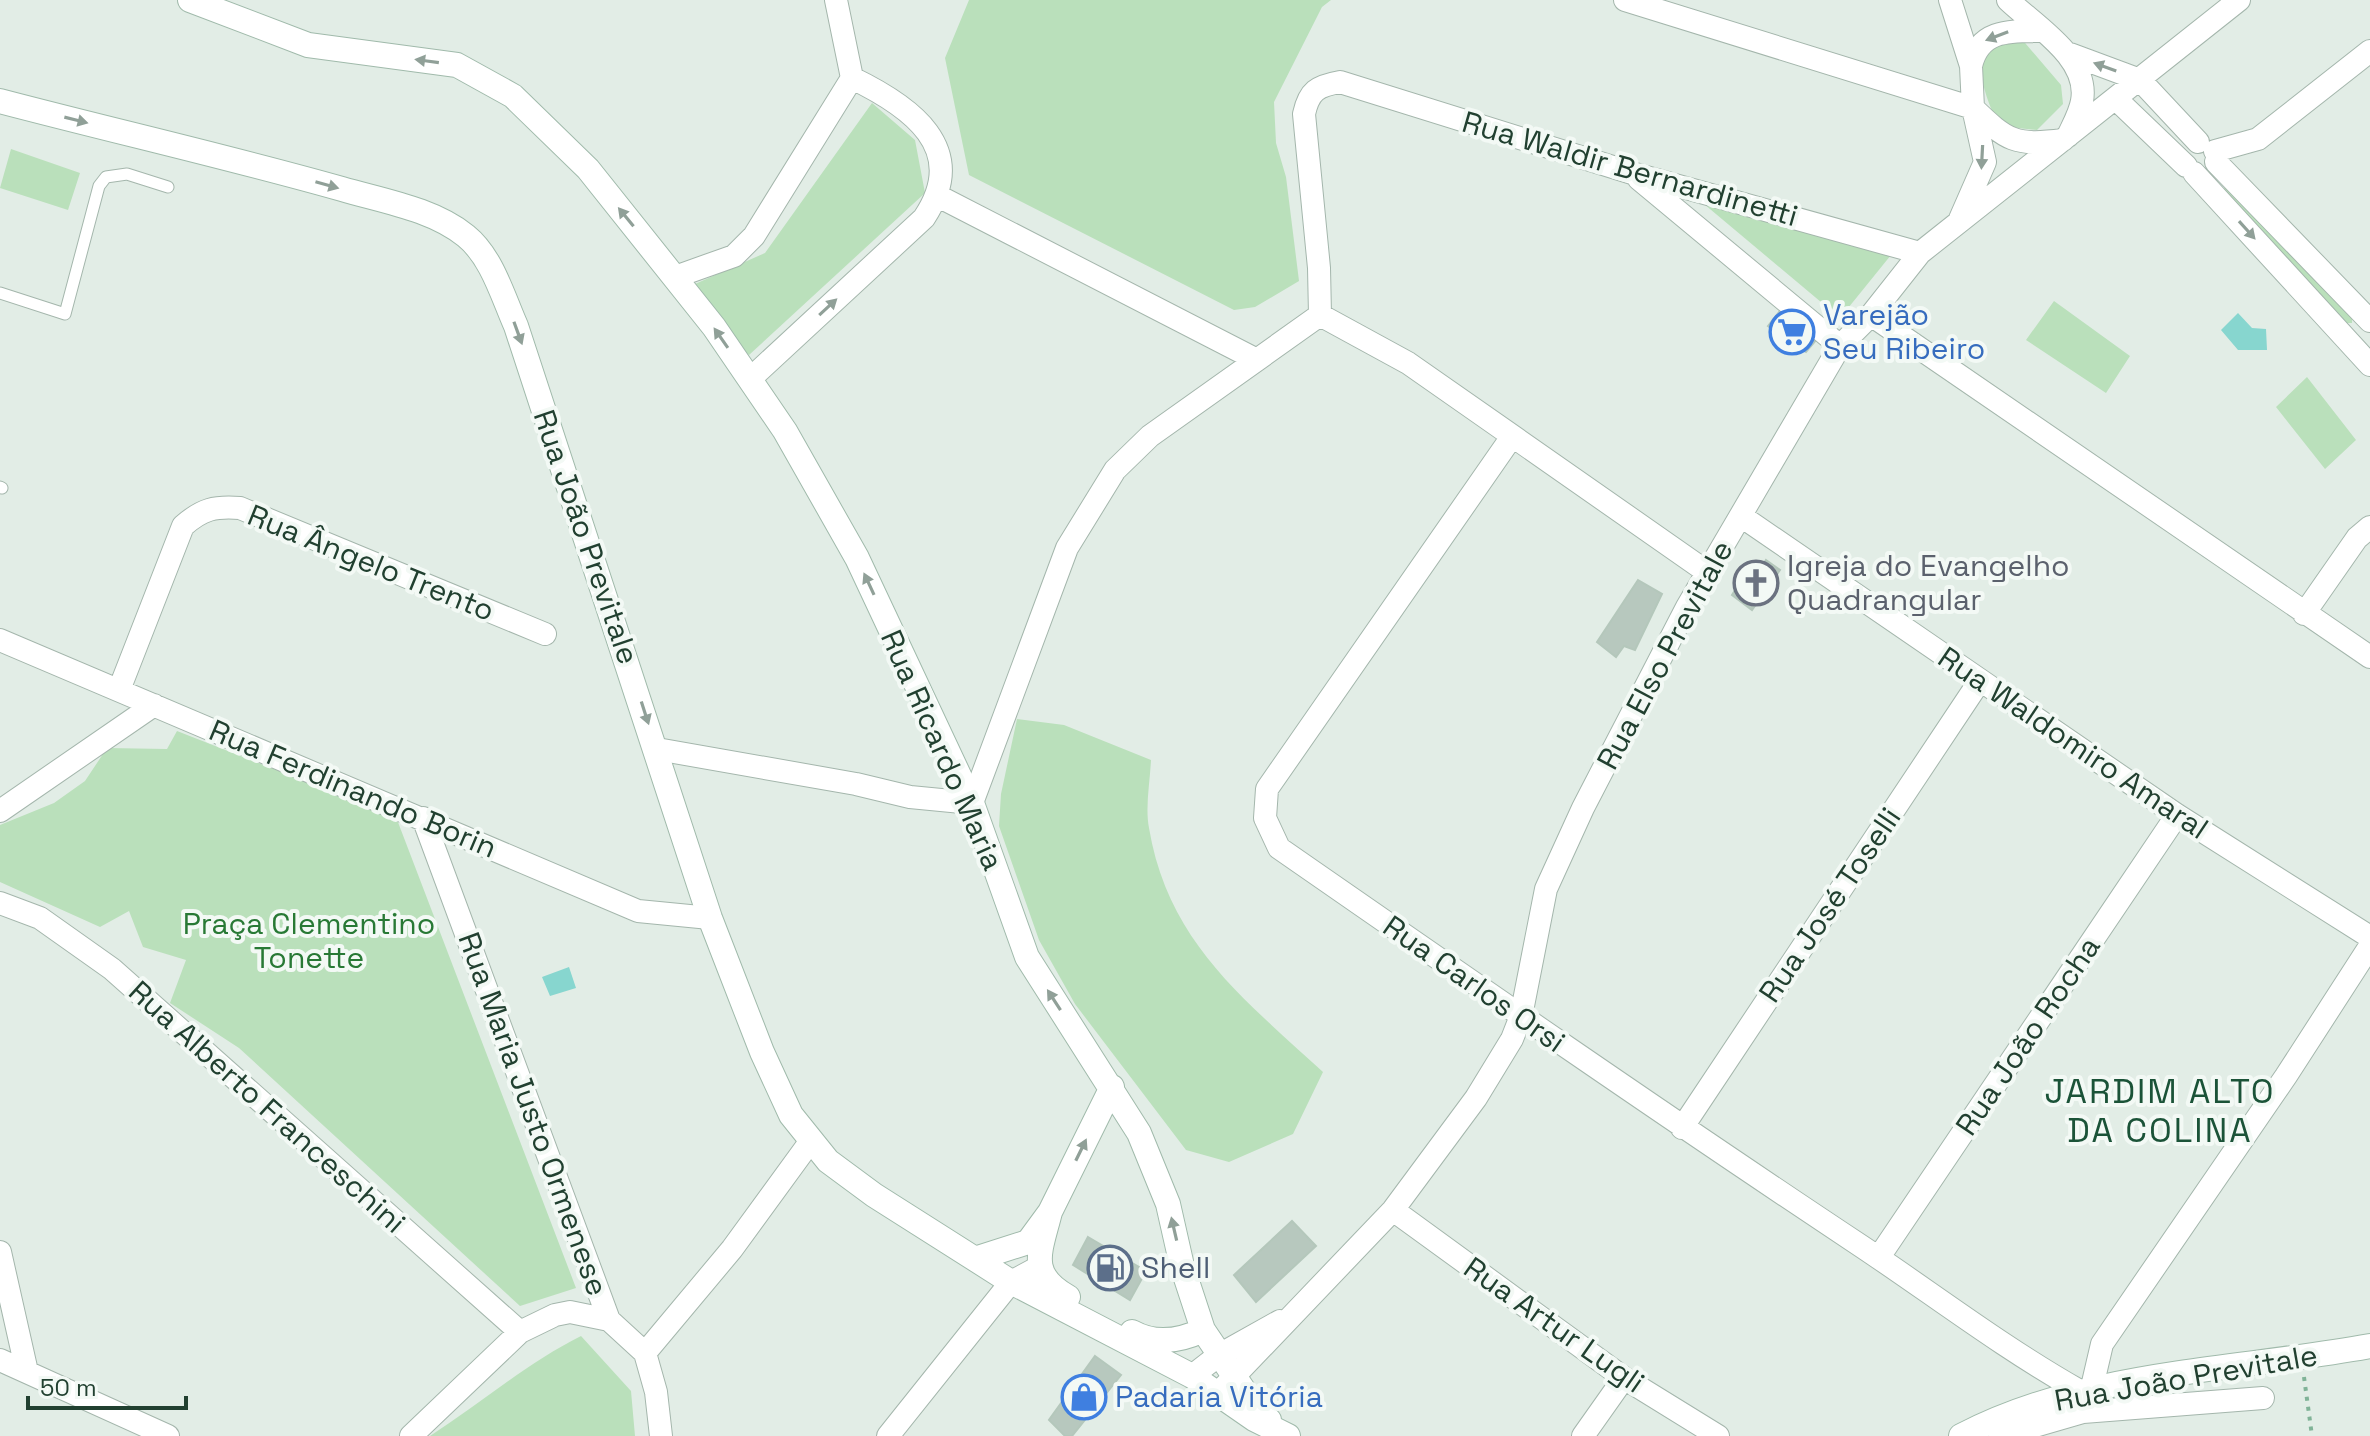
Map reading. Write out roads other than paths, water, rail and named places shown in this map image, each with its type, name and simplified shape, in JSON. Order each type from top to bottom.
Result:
[{"type":"main road","name":"Rua Ricardo Maria","points":[[190,0],[308,45],[457,65],[483,78],[513,96],[588,169],[675,277],[785,431],[857,558],[972,803],[1027,957],[1139,1133],[1168,1204],[1182,1266],[1203,1330]]},
{"type":"main road","name":"Rua João Previtale","points":[[0,101],[376,199],[440,220],[467,237],[482,253],[516,326],[710,918],[762,1052],[791,1115],[828,1161],[874,1195],[945,1237],[1011,1282]]},
{"type":"main road","points":[[975,1259],[1028,1242],[1050,1212],[1112,1087]]},
{"type":"main road","points":[[1050,1212],[1039,1267],[1053,1288],[1138,1335],[1156,1341],[1172,1340],[1203,1330],[1237,1376],[1255,1407],[1285,1434]]},
{"type":"main road","points":[[1011,1282],[1192,1376],[1254,1419],[1285,1434]]},
{"type":"main road","name":"Rua João Previtale","points":[[1961,1436],[1995,1418],[2085,1389],[2302,1359],[2370,1346]]},
{"type":"street","points":[[675,277],[734,256],[754,236],[852,78],[836,0]]},
{"type":"street","points":[[1625,0],[1973,108],[2009,140],[2034,143],[2067,138],[2082,101],[2081,83],[2070,54]]},
{"type":"street","points":[[1950,0],[1971,66],[1973,108],[1985,162],[1960,220]]},
{"type":"street","points":[[2008,0],[2070,54],[2140,80],[2370,321]]},
{"type":"street","name":"Rua Elso Previtale","points":[[1237,1376],[1393,1210],[1476,1098],[1521,1016],[1546,889],[1583,808],[1707,572],[1840,346],[1871,315],[1920,253],[2239,0]]},
{"type":"street","points":[[1971,66],[1979,44],[1994,34],[2040,31]]},
{"type":"street","points":[[2209,151],[2258,139],[2370,51]]},
{"type":"street","points":[[750,379],[924,218],[938,196],[938,152],[930,131],[910,111],[852,78]]},
{"type":"street","name":"Rua Waldir Bernardinetti","points":[[1320,315],[1319,268],[1304,114],[1308,97],[1320,86],[1340,82],[1632,173],[1920,253]]},
{"type":"street","points":[[2116,99],[2190,169],[2368,360]]},
{"type":"street","points":[[2190,169],[2210,170],[2209,151]]},
{"type":"street","points":[[1632,173],[1840,346]]},
{"type":"street","points":[[938,196],[1255,359]]},
{"type":"street","points":[[657,749],[856,784],[910,797],[972,803],[1067,548],[1115,470],[1150,436],[1320,315],[1408,363],[1511,438],[1707,572]]},
{"type":"street","points":[[1871,315],[2370,657]]},
{"type":"street","name":"Rua Carlos Orsi","points":[[1511,438],[1267,789],[1265,818],[1279,848],[1682,1128],[1879,1257],[2029,1363],[2085,1389]]},
{"type":"street","name":"Rua Ângelo Trento","points":[[119,690],[183,526],[200,511],[218,506],[240,508],[545,634]]},
{"type":"street","name":"Rua Waldomiro Amaral","points":[[1741,516],[2177,815],[2370,937]]},
{"type":"street","points":[[2304,614],[2357,538],[2370,527]]},
{"type":"street","name":"Rua Ferdinando Borin","points":[[0,640],[638,911],[710,918]]},
{"type":"street","name":"Rua José Toselli","points":[[1682,1128],[1979,682]]},
{"type":"street","points":[[0,811],[154,705]]},
{"type":"street","name":"Rua João Rocha","points":[[1879,1257],[2177,815]]},
{"type":"street","name":"Rua Maria Justo Ormenese","points":[[423,818],[609,1320]]},
{"type":"street","name":"Rua Alberto Franceschini","points":[[0,903],[40,918],[112,969],[520,1332]]},
{"type":"street","points":[[2085,1389],[2102,1344],[2286,1076],[2370,946]]},
{"type":"street","points":[[645,1353],[732,1249],[810,1142]]},
{"type":"street","name":"Rua Artur Lugli","points":[[1393,1210],[1624,1378],[1718,1436]]},
{"type":"street","points":[[0,1252],[27,1372]]},
{"type":"street","points":[[888,1436],[1011,1282],[1039,1267]]},
{"type":"street","name":"Rua Elso Previtale","points":[[1219,1355],[1302,1308]]},
{"type":"street","points":[[411,1436],[520,1332],[555,1315],[570,1312],[609,1320],[645,1353],[656,1392],[661,1436]]},
{"type":"street","points":[[1192,1376],[1219,1355]]},
{"type":"street","points":[[0,1360],[168,1436]]},
{"type":"street","points":[[1216,1394],[1237,1376]]},
{"type":"street","points":[[1583,1436],[1624,1378]]},
{"type":"street","name":"Rua João Previtale","points":[[2000,1436],[2083,1412],[2263,1398]]},
{"type":"lane","points":[[0,293],[65,314],[99,186],[106,177],[117,174],[168,187]]},
{"type":"water","points":[[2238,313],[2252,328],[2266,329],[2267,350],[2238,350],[2221,330]]},
{"type":"water","points":[[569,967],[576,988],[550,996],[542,977]]},
{"type":"place","name":"Varejão Seu Ribeiro","points":[[1792,332]]},
{"type":"place","name":"Igreja do Evangelho Quadrangular","points":[[1756,583]]},
{"type":"place","name":"Shell","points":[[1110,1268]]},
{"type":"place","name":"Padaria Vitória","points":[[1084,1397]]},
{"type":"district","name":"JARDIM ALTO DA COLINA","points":[[2160,1110]]},
{"type":"park label","name":"Praça Clementino Tonette","points":[[309,941]]}]
